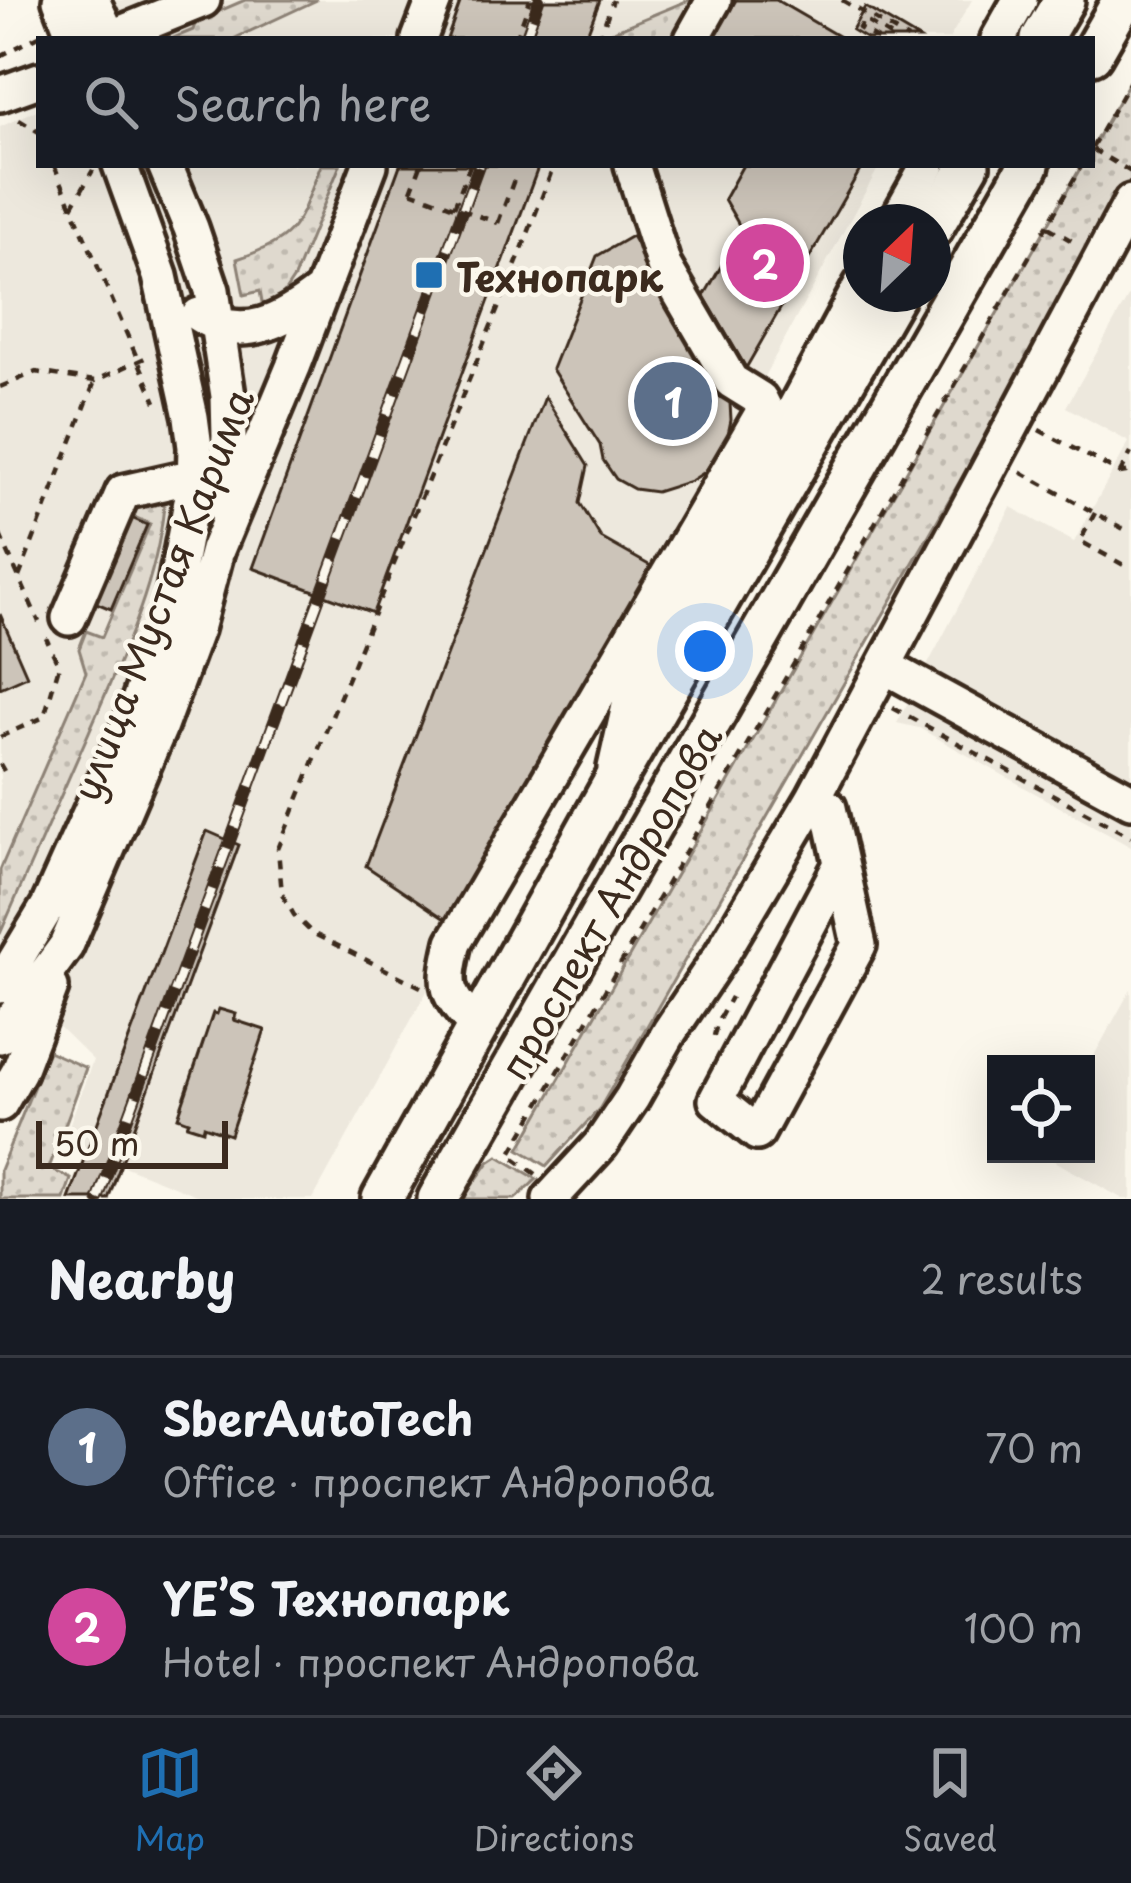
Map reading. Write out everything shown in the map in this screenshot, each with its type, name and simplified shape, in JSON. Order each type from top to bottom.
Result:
[{"type":"main road","points":[[1043,36],[1064,0]]},
{"type":"main road","points":[[1095,49],[1123,0]]},
{"type":"main road","points":[[946,204],[967,168]]},
{"type":"main road","name":"проспект Андропова","points":[[438,1199],[1027,168]]},
{"type":"main road","name":"проспект Андропова","points":[[382,1199],[610,789],[885,312]]},
{"type":"street","points":[[92,0],[108,36]]},
{"type":"street","points":[[114,36],[203,0]]},
{"type":"street","points":[[420,36],[434,0]]},
{"type":"street","points":[[694,36],[714,0]]},
{"type":"street","points":[[1000,36],[1017,1]]},
{"type":"street","points":[[5,104],[36,82]]},
{"type":"street","points":[[121,168],[160,276],[191,417],[201,545]]},
{"type":"street","points":[[166,168],[212,290],[230,436],[226,488],[201,545]]},
{"type":"street","name":"улица Мустая Карима","points":[[0,986],[48,906],[134,716],[171,607],[293,367],[369,168]]},
{"type":"street","points":[[633,168],[664,266],[731,381],[760,399],[772,423]]},
{"type":"street","points":[[906,204],[926,168]]},
{"type":"street","points":[[554,1195],[601,1144],[632,1098],[813,799],[1131,202]]},
{"type":"street","points":[[160,276],[186,307],[238,330],[300,308],[320,292]]},
{"type":"street","points":[[477,1028],[446,983],[454,942],[844,312]]},
{"type":"street","points":[[610,789],[632,693],[772,423]]},
{"type":"street","points":[[69,618],[123,492],[194,476]]},
{"type":"street","name":"улица Мустая Карима","points":[[2,1036],[66,946],[159,729],[196,629],[201,545]]},
{"type":"street","points":[[884,666],[1131,801]]},
{"type":"street","points":[[813,799],[829,808],[859,945],[757,1133],[716,1100],[841,864]]},
{"type":"street","points":[[2,1036],[48,906]]},
{"type":"street","points":[[0,1104],[31,1042],[66,946]]},
{"type":"path","points":[[517,36],[530,0]]},
{"type":"path","points":[[600,36],[614,0]]},
{"type":"path","points":[[842,0],[896,36]]},
{"type":"path","points":[[873,36],[859,28],[864,20],[895,36]]},
{"type":"path","points":[[0,56],[36,37]]},
{"type":"path","points":[[1095,143],[1131,79]]},
{"type":"path","points":[[5,104],[36,130]]},
{"type":"path","points":[[1095,150],[1131,172]]},
{"type":"path","points":[[55,168],[162,415]]},
{"type":"path","points":[[72,207],[93,168]]},
{"type":"path","points":[[420,168],[411,191],[498,223],[515,177]]},
{"type":"path","points":[[454,207],[469,168]]},
{"type":"path","points":[[438,996],[312,933],[282,894],[278,849],[553,168]]},
{"type":"path","points":[[554,1195],[510,1155],[1080,168]]},
{"type":"path","points":[[507,253],[519,257]]},
{"type":"path","points":[[0,387],[36,372],[95,381],[154,354]]},
{"type":"path","points":[[19,578],[95,381]]},
{"type":"path","points":[[1029,425],[1120,473],[1131,470]]},
{"type":"path","points":[[1120,473],[1131,453]]},
{"type":"path","points":[[1009,466],[1131,533]]},
{"type":"path","points":[[1095,513],[1080,541],[1131,569]]},
{"type":"path","points":[[0,535],[58,666],[44,717],[0,736]]},
{"type":"path","points":[[883,702],[1131,837]]},
{"type":"shaded area","points":[[98,0],[972,0],[951,36],[112,36]]},
{"type":"shaded area","points":[[245,0],[317,0],[239,36],[178,36],[193,30],[196,21]]},
{"type":"shaded area","points":[[689,0],[708,0],[689,36],[609,33]]},
{"type":"shaded area","points":[[1131,79],[1131,183],[600,1108],[547,1166],[519,1149],[1080,168],[1095,168],[1095,142]]},
{"type":"shaded area","points":[[36,110],[36,168],[878,168],[859,204],[843,204],[843,232],[313,1199],[206,1199],[63,1142],[93,1060],[0,969],[0,127]]},
{"type":"shaded area","points":[[320,168],[339,168],[294,278],[282,296],[263,308],[260,291],[244,295],[237,259],[285,235],[307,201]]},
{"type":"shaded area","points":[[1131,292],[1131,847],[919,728],[897,723],[1011,507],[1074,542],[1129,442],[1066,407]]},
{"type":"shaded area","points":[[165,487],[157,551],[139,613],[0,934],[0,870],[86,672],[79,649],[86,631],[102,637],[150,524],[121,511]]},
{"type":"shaded area","points":[[1131,989],[1131,1199],[1058,1163],[1095,1163],[1094,1055]]},
{"type":"shaded area","points":[[48,1051],[86,1068],[49,1168],[71,1179],[64,1199],[0,1199],[0,1170]]},
{"type":"shaded area","points":[[498,1156],[537,1179],[515,1199],[462,1199],[489,1162]]},
{"type":"building","points":[[461,0],[600,0],[586,36],[448,36]]},
{"type":"building","points":[[736,0],[776,0],[838,36],[715,36]]},
{"type":"building","points":[[865,7],[914,36],[862,36],[852,30]]},
{"type":"building","points":[[399,168],[538,168],[373,613],[253,568]]},
{"type":"building","points":[[741,168],[861,168],[746,368],[704,296],[742,230],[724,199]]},
{"type":"building","points":[[632,236],[730,403],[727,439],[705,472],[656,492],[634,489],[616,479],[552,369],[597,256]]},
{"type":"building","points":[[545,397],[588,466],[580,503],[601,538],[656,569],[451,923],[366,866]]},
{"type":"building","points":[[120,513],[147,525],[111,609],[84,598]]},
{"type":"building","points":[[0,614],[27,676],[0,688]]},
{"type":"building","points":[[207,831],[239,845],[108,1199],[69,1199]]},
{"type":"building","points":[[219,1009],[236,1014],[234,1020],[265,1030],[230,1135],[187,1125],[189,1121],[178,1117],[213,1013]]},
{"type":"railway","points":[[526,36],[539,0]]},
{"type":"railway","points":[[98,1199],[478,168]]},
{"type":"place","name":"YE’S Технопарк","points":[[765,263]]},
{"type":"place","name":"Технопарк","points":[[429,275]]},
{"type":"place","name":"SberAutoTech","points":[[673,401]]}]
